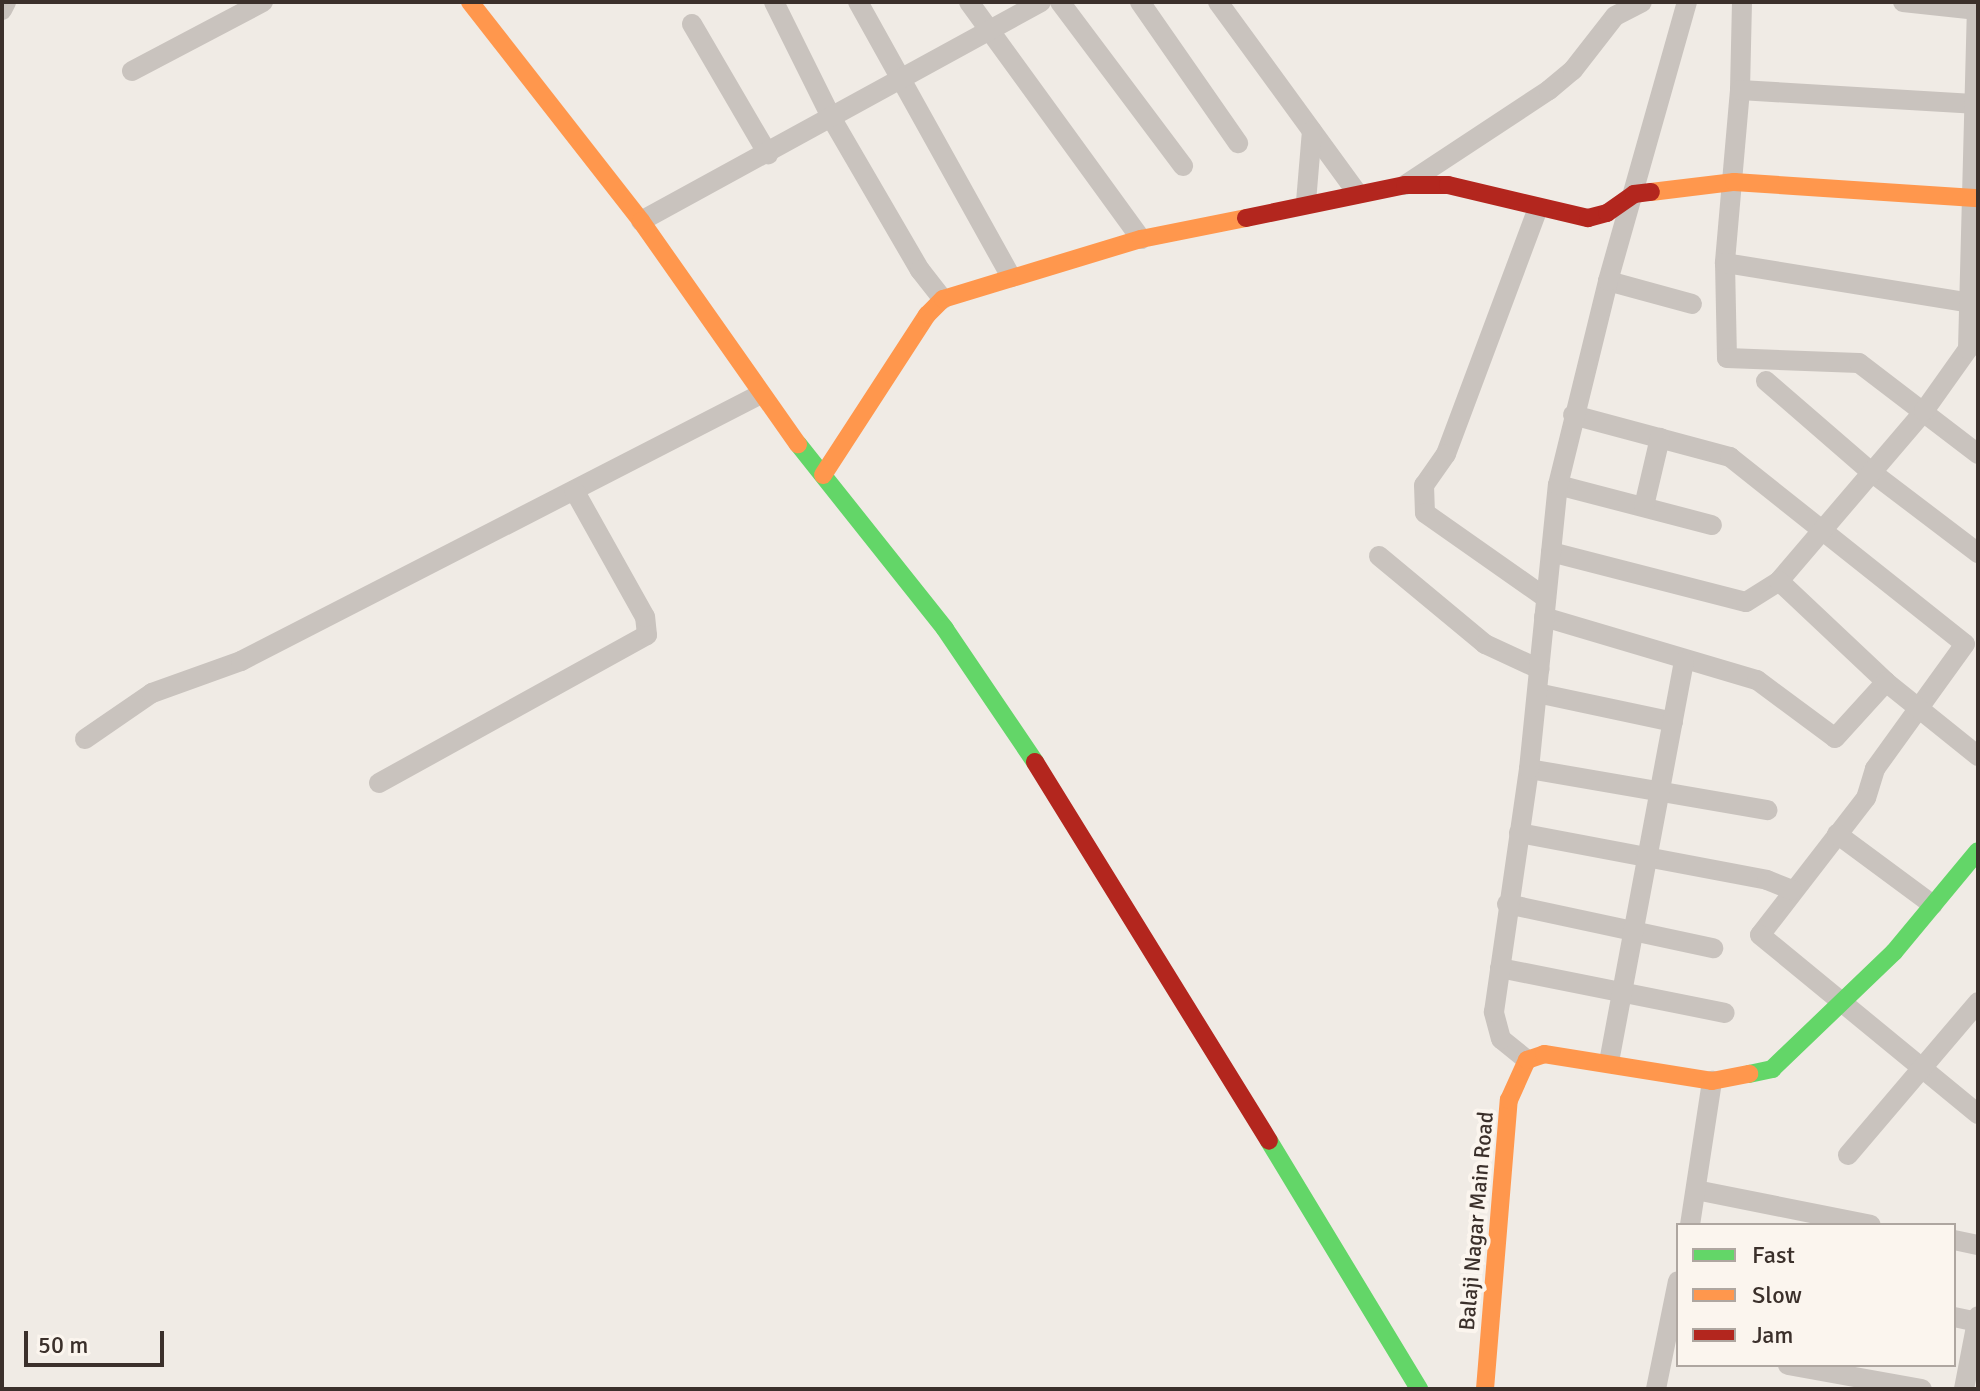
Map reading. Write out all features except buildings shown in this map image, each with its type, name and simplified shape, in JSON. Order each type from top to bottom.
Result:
[{"type":"street","points":[[2,10],[6,2]]},
{"type":"street","points":[[132,71],[263,2]]},
{"type":"street","points":[[470,2],[641,221],[759,395],[945,629],[1082,832],[1421,1386]]},
{"type":"street","points":[[774,2],[832,119],[920,270],[943,299]]},
{"type":"street","points":[[858,2],[1011,277]]},
{"type":"street","points":[[969,2],[1141,239]]},
{"type":"street","points":[[641,221],[901,83],[1041,2]]},
{"type":"street","points":[[1060,2],[1183,166]]},
{"type":"street","points":[[1140,2],[1238,143]]},
{"type":"street","points":[[1218,2],[1356,191]]},
{"type":"street","points":[[1405,185],[1549,90],[1573,70],[1615,16],[1642,2]]},
{"type":"street","points":[[1687,2],[1608,281],[1558,485],[1529,769],[1507,904],[1495,1025],[1501,1039],[1527,1060],[1544,1054],[1609,1062],[1712,1081],[1772,1069],[1846,1003],[1978,851]]},
{"type":"street","points":[[1742,2],[1740,90],[1725,263],[1727,358],[1859,363],[1978,454]]},
{"type":"street","points":[[1551,552],[1746,602],[1779,581],[1973,352],[1977,7],[1903,2]]},
{"type":"street","points":[[692,24],[768,154]]},
{"type":"street","points":[[1740,90],[1976,104]]},
{"type":"street","points":[[1306,202],[1312,131]]},
{"type":"street","points":[[823,475],[927,315],[943,299],[1141,239],[1356,191],[1405,185],[1448,185],[1588,218],[1607,213],[1634,194],[1734,182],[1974,198]]},
{"type":"street","points":[[1538,208],[1446,454],[1424,485],[1425,513],[1545,608],[1684,662],[1757,680],[1835,738],[1886,682]]},
{"type":"street","points":[[1725,263],[1972,303]]},
{"type":"street","points":[[1608,281],[1692,304]]},
{"type":"street","points":[[1766,381],[1870,471],[1978,553]]},
{"type":"street","points":[[85,739],[152,693],[241,661],[759,395]]},
{"type":"street","points":[[1573,415],[1730,457],[1965,644],[1916,706],[1875,769],[1871,791],[1760,935],[1925,1067],[1978,1114]]},
{"type":"street","points":[[1644,506],[1660,438]]},
{"type":"street","points":[[1558,485],[1712,525]]},
{"type":"street","points":[[379,783],[647,635],[645,617],[574,490]]},
{"type":"street","points":[[1379,556],[1485,644],[1539,669]]},
{"type":"street","points":[[1779,581],[1886,682],[1978,756]]},
{"type":"street","points":[[1609,1062],[1684,662]]},
{"type":"street","points":[[1537,693],[1673,722]]},
{"type":"street","points":[[1529,769],[1660,789],[1767,810]]},
{"type":"street","points":[[1519,833],[1648,856],[1792,890]]},
{"type":"street","points":[[1837,834],[1933,905]]},
{"type":"street","points":[[1507,904],[1713,948]]},
{"type":"street","points":[[1500,968],[1725,1013]]},
{"type":"street","points":[[1848,1155],[1977,1005]]},
{"type":"street","name":"Balaji Nagar Main Road","points":[[1485,1388],[1509,1100],[1515,1077],[1527,1060]]},
{"type":"street","points":[[1690,1223],[1712,1081]]},
{"type":"street","points":[[1696,1190],[1861,1223]]},
{"type":"street","points":[[1956,1240],[1978,1245]]},
{"type":"street","points":[[1656,1389],[1671,1344],[1676,1299]]},
{"type":"street","points":[[1964,1389],[1978,1316]]},
{"type":"street","points":[[1956,1317],[1978,1322]]},
{"type":"street","points":[[1799,1367],[1922,1389]]},
{"type":"traffic: fast","points":[[798,444],[945,629],[1035,762]]},
{"type":"traffic: fast","points":[[1749,1074],[1772,1069],[1894,952],[1978,851]]},
{"type":"traffic: fast","points":[[1269,1141],[1419,1389]]},
{"type":"traffic: slow","points":[[470,2],[641,221],[798,444]]},
{"type":"traffic: slow","points":[[1651,192],[1734,182],[1978,198]]},
{"type":"traffic: slow","points":[[823,475],[927,315],[943,299],[1141,239],[1246,218]]},
{"type":"traffic: slow","points":[[1485,1389],[1509,1100],[1527,1060],[1544,1054],[1712,1081],[1749,1074]]},
{"type":"traffic: jam","points":[[1246,218],[1405,185],[1448,185],[1588,218],[1607,213],[1634,194],[1651,192]]},
{"type":"traffic: jam","points":[[1035,762],[1269,1141]]}]
